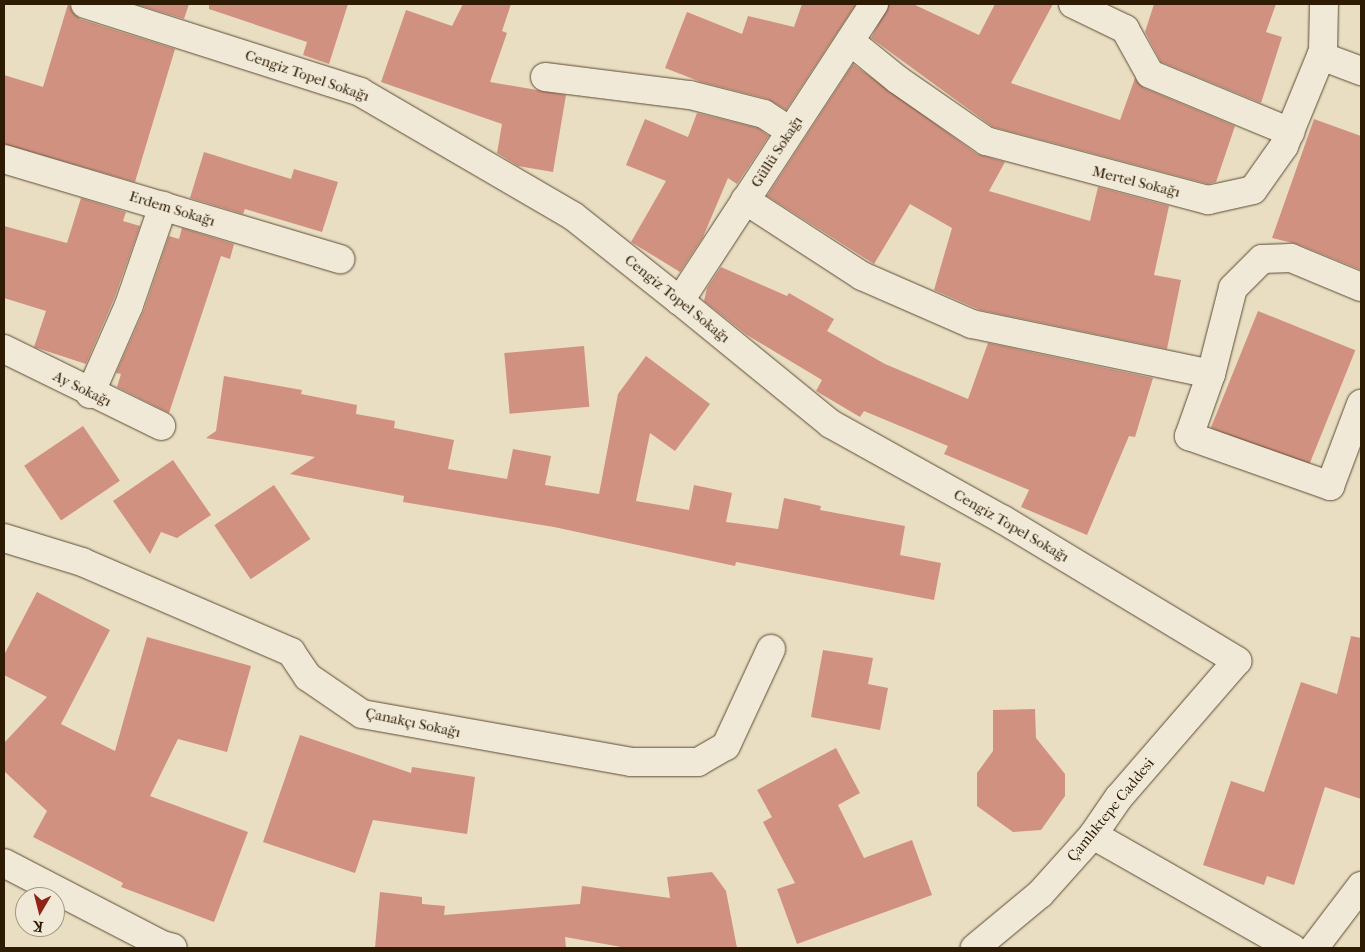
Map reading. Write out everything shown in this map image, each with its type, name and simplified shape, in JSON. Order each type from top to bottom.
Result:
[{"type":"street","name":"Cengiz Topel Sokağı","points":[[85,4],[360,92],[573,216],[831,424],[1002,519],[1237,661]]},
{"type":"street","name":"Güllü Sokağı","points":[[680,301],[874,4]]},
{"type":"street","points":[[1073,4],[1124,29],[1150,74],[1290,132]]},
{"type":"street","name":"Mertel Sokağı","points":[[850,41],[898,80],[986,141],[1208,200],[1253,190],[1284,146],[1321,56],[1324,4]]},
{"type":"street","points":[[1321,56],[1361,71]]},
{"type":"street","points":[[545,77],[690,95],[764,114],[790,131]]},
{"type":"street","name":"Erdem Sokağı","points":[[4,159],[340,259]]},
{"type":"street","points":[[745,200],[862,276],[972,324],[1211,374]]},
{"type":"street","points":[[90,394],[129,305],[163,206]]},
{"type":"street","points":[[1361,288],[1291,258],[1262,259],[1234,288],[1211,374],[1189,436],[1330,486],[1361,404]]},
{"type":"street","name":"Ay Sokağı","points":[[4,349],[90,394],[161,426]]},
{"type":"street","name":"Çanakçı Sokağı","points":[[4,538],[82,562],[290,652],[308,677],[362,714],[631,762],[698,762],[726,746],[771,649]]},
{"type":"street","name":"Çamlıktepe Caddesi","points":[[975,948],[1040,894],[1093,835],[1119,797],[1237,661]]},
{"type":"street","points":[[1093,835],[1292,948]]},
{"type":"street","points":[[4,863],[162,946],[173,948]]},
{"type":"street","points":[[1314,948],[1361,886]]},
{"type":"building","points":[[68,4],[80,19],[175,49],[135,182],[4,144],[4,75],[43,87]]},
{"type":"building","points":[[135,4],[189,4],[184,19]]},
{"type":"building","points":[[209,4],[348,4],[329,64],[303,55],[307,42],[209,9]]},
{"type":"building","points":[[463,4],[511,4],[502,31],[507,33],[490,82],[566,95],[553,172],[518,166],[497,153],[502,124],[381,82],[406,10],[452,26]]},
{"type":"building","points":[[802,4],[856,4],[786,110],[768,99],[701,82],[665,68],[687,12],[742,34],[748,16],[794,27]]},
{"type":"building","points":[[889,4],[913,4],[979,35],[995,4],[1053,4],[1011,83],[1120,120],[1135,78],[1144,88],[1235,126],[1216,182],[1208,184],[993,127],[871,38]]},
{"type":"building","points":[[1154,4],[1276,4],[1266,32],[1282,37],[1261,103],[1161,62],[1145,32]]},
{"type":"building","points":[[853,64],[977,154],[1005,162],[989,191],[1090,221],[1098,187],[1169,206],[1154,275],[1181,280],[1167,349],[980,310],[934,290],[952,228],[910,204],[874,264],[767,196]]},
{"type":"building","points":[[697,113],[758,128],[769,136],[737,184],[728,178],[703,237],[680,272],[631,242],[666,181],[626,165],[645,119],[688,137]]},
{"type":"building","points":[[1314,119],[1361,136],[1361,270],[1297,244],[1272,238]]},
{"type":"building","points":[[204,152],[291,179],[294,169],[338,182],[322,232],[245,209],[243,214],[190,198]]},
{"type":"building","points":[[81,198],[126,212],[123,221],[140,226],[114,299],[86,364],[34,347],[46,311],[4,298],[4,226],[67,243]]},
{"type":"building","points":[[182,228],[234,244],[230,259],[221,256],[169,413],[117,387],[121,374],[116,373],[144,310],[169,236],[179,239]]},
{"type":"building","points":[[721,267],[787,296],[789,293],[834,319],[827,331],[885,364],[968,399],[988,343],[1153,378],[1135,437],[1129,436],[1087,535],[1021,507],[1029,490],[944,454],[948,446],[864,411],[860,417],[816,391],[822,380],[747,335],[704,301],[707,288]]},
{"type":"building","points":[[1258,311],[1355,350],[1308,467],[1211,428]]},
{"type":"building","points":[[584,346],[589,407],[510,414],[504,353]]},
{"type":"building","points":[[646,356],[710,404],[675,451],[650,433],[636,501],[689,510],[694,485],[732,493],[726,522],[778,529],[784,498],[821,506],[820,510],[905,526],[900,555],[941,563],[934,600],[736,562],[735,566],[554,527],[403,502],[404,496],[290,474],[315,457],[206,438],[216,431],[224,376],[302,390],[301,394],[357,405],[356,414],[395,421],[394,428],[454,440],[448,469],[507,479],[513,449],[551,456],[545,485],[599,494],[618,394]]},
{"type":"building","points":[[83,426],[120,481],[61,520],[24,466]]},
{"type":"building","points":[[173,460],[211,515],[177,538],[161,532],[150,554],[113,501]]},
{"type":"building","points":[[274,485],[310,539],[251,579],[214,525]]},
{"type":"building","points":[[37,592],[110,630],[61,724],[115,751],[147,637],[251,666],[227,752],[178,739],[150,796],[248,832],[214,922],[121,887],[123,883],[33,837],[47,811],[4,771],[4,743],[47,697],[4,675],[4,655]]},
{"type":"building","points":[[1351,636],[1361,638],[1361,799],[1325,787],[1294,885],[1267,876],[1264,885],[1203,865],[1231,781],[1264,792],[1301,682],[1337,694]]},
{"type":"building","points":[[823,650],[873,658],[868,684],[888,688],[880,730],[811,717]]},
{"type":"building","points":[[1035,709],[1036,738],[1065,774],[1065,796],[1041,830],[1013,832],[977,806],[977,773],[993,751],[993,710]]},
{"type":"building","points":[[300,735],[411,773],[412,767],[475,777],[467,834],[373,820],[355,873],[263,842]]},
{"type":"building","points":[[836,748],[860,793],[838,805],[864,858],[912,840],[932,895],[797,944],[777,889],[795,883],[763,822],[772,817],[757,790]]},
{"type":"building","points":[[712,872],[726,891],[737,948],[627,948],[565,937],[566,948],[375,948],[380,892],[422,897],[422,904],[445,906],[444,915],[580,904],[582,886],[670,898],[667,877]]}]
